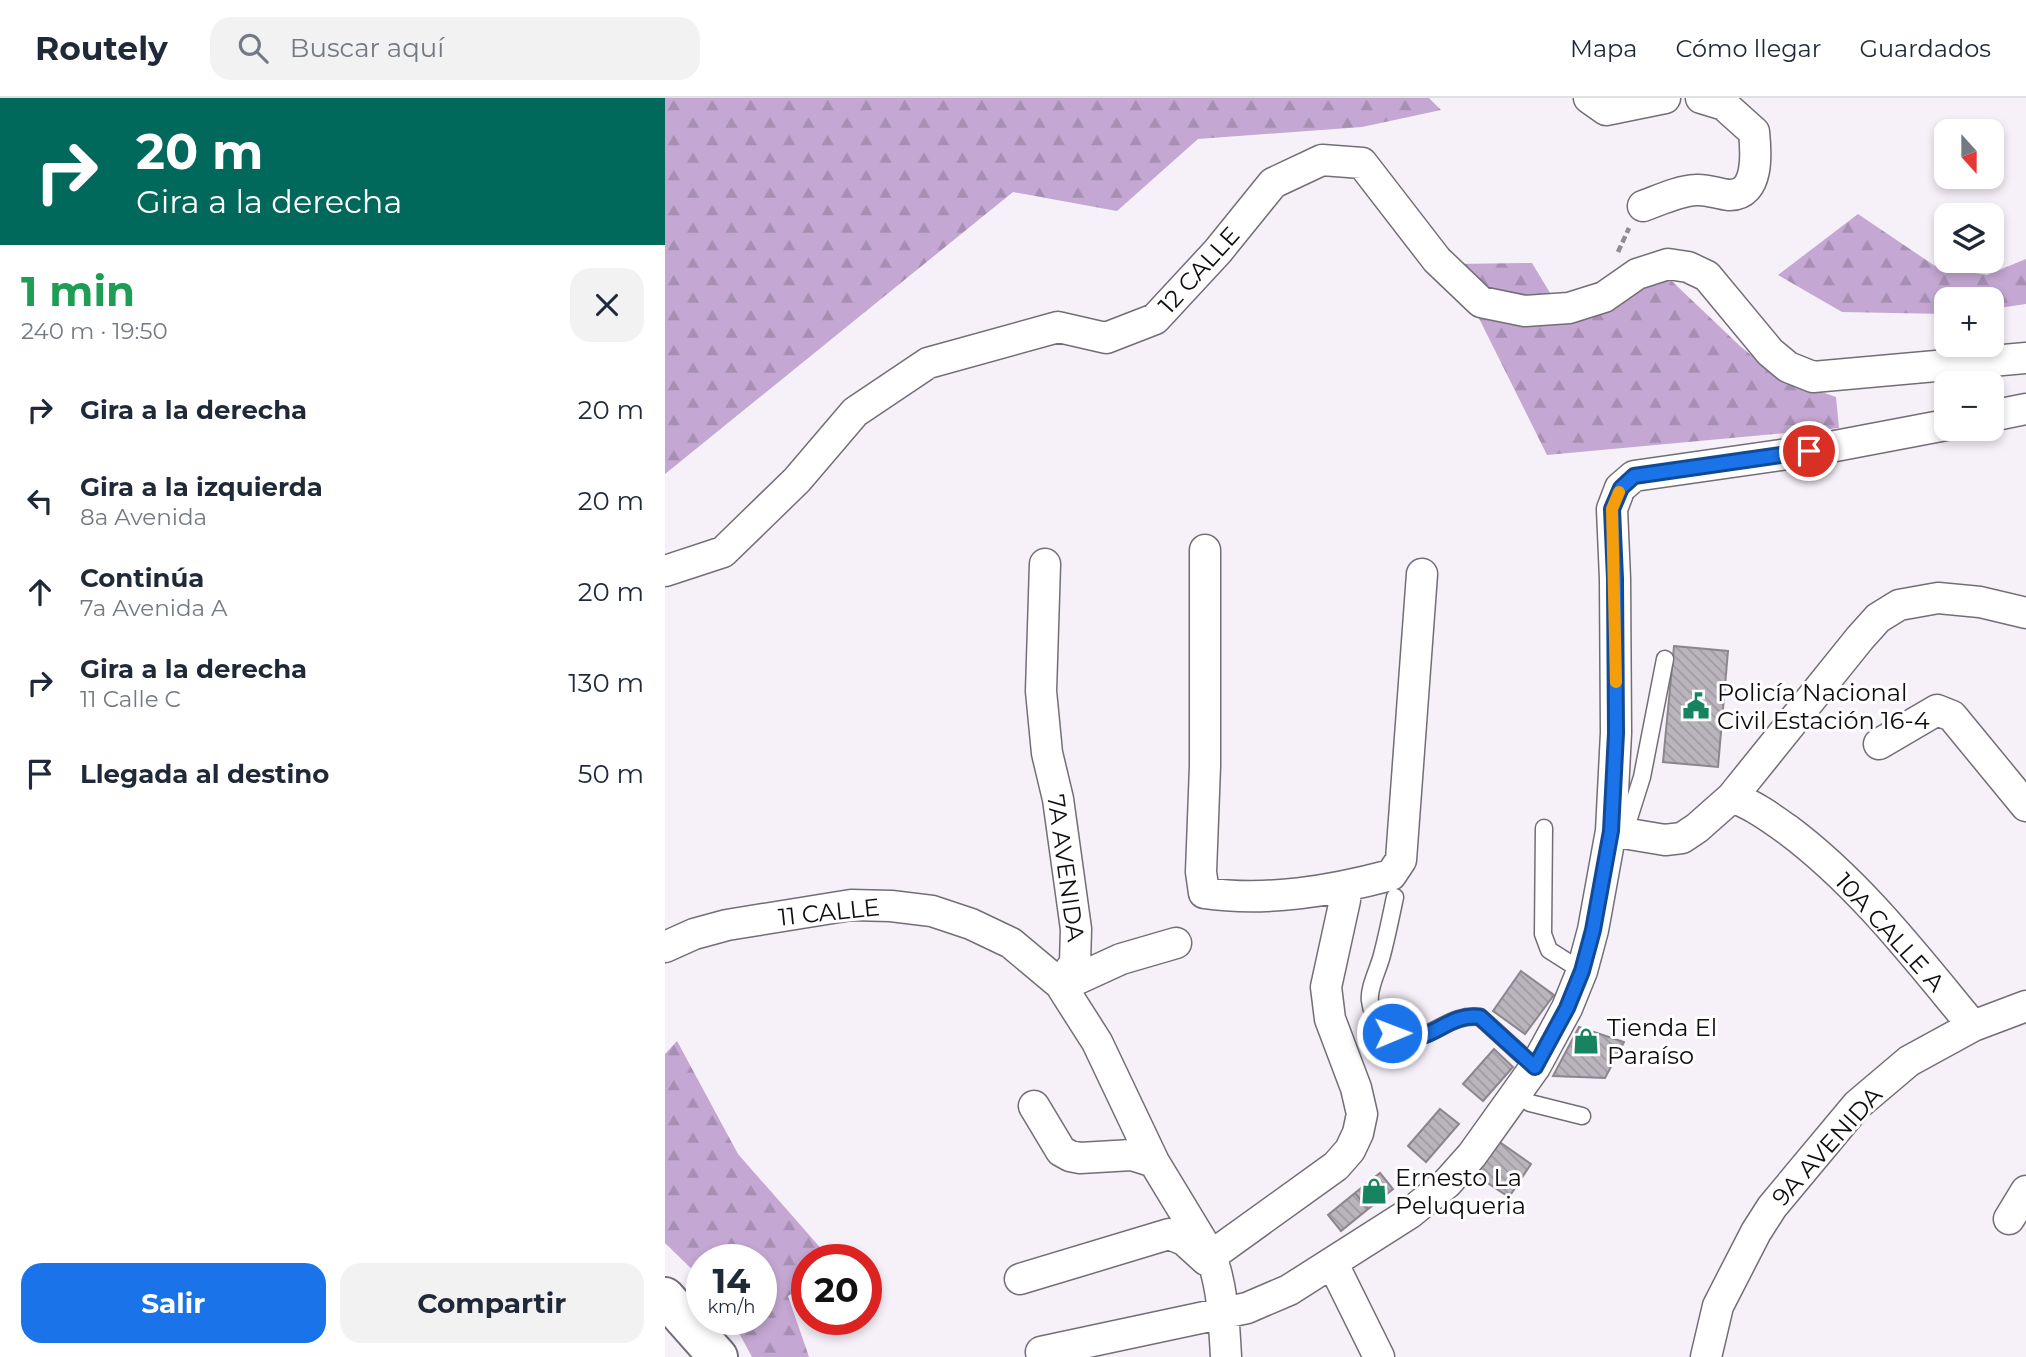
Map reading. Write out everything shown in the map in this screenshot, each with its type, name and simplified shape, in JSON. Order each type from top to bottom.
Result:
[{"type":"street","points":[[1589,98],[1606,110],[1665,98]]},
{"type":"street","points":[[1643,206],[1669,196],[1697,190],[1731,195],[1740,193],[1747,186],[1758,163],[1755,132],[1724,105],[1701,98]]},
{"type":"street","name":"12 CALLE","points":[[665,571],[723,552],[797,480],[855,412],[927,363],[1058,327],[1106,338],[1155,318],[1218,251],[1273,183],[1322,160],[1362,163],[1437,260],[1481,302],[1525,311],[1569,308],[1604,296],[1637,274],[1668,264],[1688,267],[1707,276],[1770,352],[1788,367],[1813,377],[2026,358]]},
{"type":"street","points":[[2004,414],[2026,410]]},
{"type":"street","points":[[1041,1352],[1247,1308],[1289,1290],[1410,1213],[1447,1183],[1472,1155],[1535,1067],[1567,1008],[1582,971],[1617,832],[1612,509],[1621,488],[1634,476],[1809,451],[1934,427]]},
{"type":"street","points":[[1205,550],[1205,766],[1201,872],[1204,892],[1227,896],[1265,895],[1346,886],[1391,875],[1401,860],[1422,575]]},
{"type":"street","name":"7A AVENIDA","points":[[1045,564],[1041,691],[1047,753],[1058,799],[1076,929],[1075,963],[1061,985]]},
{"type":"street","points":[[1617,832],[1665,840],[1682,838],[1732,797],[1860,638],[1878,618],[1899,605],[1938,598],[1980,602],[2026,613]]},
{"type":"street","points":[[1879,744],[1937,710],[1945,713],[1952,716],[2026,806]]},
{"type":"street","name":"10A CALLE A","points":[[1732,797],[1766,814],[1807,845],[1873,906],[1973,1026]]},
{"type":"street","points":[[1214,1263],[1336,1166],[1350,1150],[1359,1133],[1362,1114],[1356,1088],[1330,1019],[1326,987],[1346,886]]},
{"type":"street","name":"11 CALLE","points":[[665,947],[694,934],[727,925],[851,905],[891,906],[932,911],[971,924],[1011,943],[1061,985]]},
{"type":"street","points":[[1176,943],[1121,959],[1061,985],[1097,1042],[1154,1162],[1214,1263],[1223,1313],[1226,1357]]},
{"type":"street","name":"9A AVENIDA","points":[[1706,1357],[1718,1306],[1756,1232],[1795,1177],[1857,1105],[1909,1061],[1973,1026],[2026,1006]]},
{"type":"street","points":[[1034,1106],[1061,1151],[1070,1156],[1080,1158],[1132,1155],[1154,1162]]},
{"type":"street","points":[[2009,1219],[2026,1191]]},
{"type":"street","points":[[1020,1279],[1169,1234],[1184,1240],[1214,1263]]},
{"type":"street","points":[[1333,1264],[1379,1357]]},
{"type":"street","points":[[665,1297],[718,1357]]},
{"type":"lane","points":[[1617,832],[1642,777],[1665,659]]},
{"type":"lane","points":[[1544,828],[1543,934],[1549,950],[1582,971]]},
{"type":"lane","points":[[1395,897],[1383,954],[1369,999],[1375,1020],[1392,1033],[1409,1038],[1454,1019],[1469,1015],[1480,1017],[1535,1067]]},
{"type":"lane","points":[[1516,1093],[1530,1103],[1582,1116]]},
{"type":"green space","points":[[665,98],[1429,98],[1441,110],[1362,127],[1198,139],[1117,211],[1013,192],[665,474]]},
{"type":"green space","points":[[1858,214],[1934,265],[1934,273],[2004,273],[2004,268],[2026,259],[2026,304],[2004,307],[2004,287],[1934,287],[1934,314],[1842,312],[1778,275]]},
{"type":"green space","points":[[1532,263],[1567,321],[1657,267],[1740,346],[1778,377],[1836,397],[1839,428],[1547,455],[1452,264]]},
{"type":"green space","points":[[677,1041],[738,1154],[817,1244],[791,1244],[791,1294],[788,1296],[791,1305],[791,1335],[801,1335],[809,1357],[752,1357],[740,1335],[777,1335],[777,1244],[686,1244],[686,1263],[665,1243],[665,1054]]},
{"type":"building","name":"Policía Nacional Civil Estación 16-4","points":[[1674,646],[1728,651],[1718,767],[1663,762]]},
{"type":"building","points":[[1521,971],[1554,995],[1525,1034],[1493,1011]]},
{"type":"building","points":[[1579,1027],[1624,1042],[1605,1078],[1553,1076]]},
{"type":"building","points":[[1494,1049],[1513,1067],[1483,1101],[1463,1084]]},
{"type":"building","points":[[1440,1109],[1459,1124],[1426,1162],[1408,1146]]},
{"type":"building","points":[[1491,1136],[1531,1164],[1509,1197],[1468,1170]]},
{"type":"building","name":"Ernesto La Peluqueria","points":[[1380,1173],[1393,1189],[1368,1209],[1355,1193]]},
{"type":"building","points":[[1355,1193],[1368,1209],[1341,1231],[1328,1215]]},
{"type":"slow traffic","points":[[1616,682],[1612,509],[1619,492]]},
{"type":"place","name":"Policía Nacional Civil Estación 16-4","points":[[1696,706]]},
{"type":"place","name":"Tienda El Paraíso","points":[[1586,1041]]},
{"type":"place","name":"Ernesto La Peluqueria","points":[[1374,1191]]},
{"type":"route","points":[[1392,1033],[1409,1038],[1454,1019],[1469,1015],[1480,1017],[1535,1067],[1567,1008],[1582,971],[1593,930],[1611,831],[1616,733],[1612,509],[1621,488],[1634,476],[1809,451]]}]
